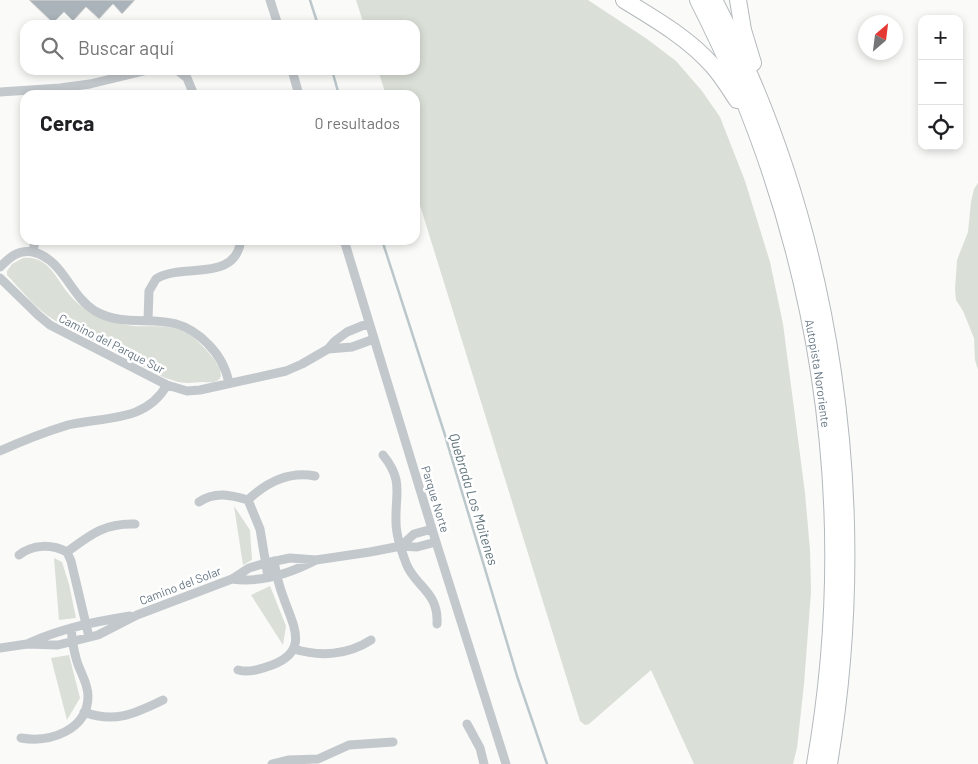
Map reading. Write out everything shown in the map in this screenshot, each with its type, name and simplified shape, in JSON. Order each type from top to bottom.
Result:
[{"type":"highway","points":[[624,0],[675,32],[714,67],[738,102],[762,146]]},
{"type":"highway","name":"Autopista Nororiente","points":[[698,0],[728,60],[762,146],[790,238],[811,325],[822,394],[832,487],[834,535],[832,618],[825,697],[815,764]]},
{"type":"highway","name":"Autopista Nororiente","points":[[714,0],[771,128],[794,200],[815,277],[832,369],[843,459],[847,522],[843,654],[829,764]]},
{"type":"highway","points":[[738,0],[743,30],[771,128]]},
{"type":"street","points":[[270,0],[276,20]]},
{"type":"street","points":[[30,90],[90,84],[127,75]]},
{"type":"street","points":[[183,75],[187,78],[192,90]]},
{"type":"street","points":[[294,75],[298,90]]},
{"type":"street","points":[[0,92],[20,91]]},
{"type":"street","points":[[33,252],[34,245]]},
{"type":"street","points":[[148,320],[149,292],[156,278],[173,272],[221,266],[235,255],[239,245]]},
{"type":"street","name":"Parque Norte","points":[[346,245],[506,764]]},
{"type":"street","points":[[0,267],[18,252],[33,252],[57,267],[77,296],[94,310],[114,318],[178,324],[199,336],[212,348],[227,373],[229,383]]},
{"type":"street","name":"Camino del Parque Sur","points":[[0,278],[50,325],[167,385],[181,390],[194,391],[286,371],[328,349]]},
{"type":"street","points":[[328,349],[342,335],[369,323]]},
{"type":"street","points":[[328,349],[352,346],[374,339]]},
{"type":"street","points":[[0,451],[58,428],[139,412],[156,400],[167,385]]},
{"type":"street","points":[[383,455],[392,469],[397,483],[396,524],[408,568],[427,591],[433,602],[437,615],[437,624]]},
{"type":"street","points":[[248,500],[260,489],[282,477],[296,474],[315,476]]},
{"type":"street","points":[[199,502],[207,497],[220,494],[248,500]]},
{"type":"street","points":[[238,670],[259,669],[281,662],[294,649],[296,636],[293,622],[272,576],[270,562],[260,529],[248,500]]},
{"type":"street","points":[[67,552],[100,529],[118,524],[135,524]]},
{"type":"street","name":"Camino del Solar","points":[[401,546],[414,534],[432,529]]},
{"type":"street","name":"Camino del Solar","points":[[0,648],[27,644],[51,645],[73,642],[89,637],[104,632],[137,615],[232,578],[249,568],[270,562],[290,558],[316,560],[401,546],[417,547],[436,542]]},
{"type":"street","points":[[19,554],[38,546],[56,547],[67,552],[71,561],[89,637]]},
{"type":"street","name":"Camino del Solar","points":[[232,578],[252,579],[272,576],[296,570],[316,560]]},
{"type":"street","name":"Camino del Solar","points":[[27,644],[52,633],[86,623],[137,615]]},
{"type":"street","points":[[21,738],[45,739],[62,734],[74,725],[84,712],[88,696],[87,689],[76,658],[71,628]]},
{"type":"street","points":[[294,649],[311,653],[333,653],[359,647],[371,640]]},
{"type":"street","points":[[84,712],[97,717],[113,718],[136,712],[163,700]]},
{"type":"street","points":[[467,724],[480,748],[484,764]]},
{"type":"street","points":[[272,764],[288,760],[319,762],[348,745],[392,742]]},
{"type":"shaded area","points":[[356,0],[588,0],[647,39],[676,61],[702,91],[720,117],[745,181],[770,262],[783,324],[805,493],[810,550],[811,592],[804,684],[797,748],[793,764],[694,764],[651,670],[589,724],[585,725],[580,721],[420,205],[420,90],[384,90],[380,75],[420,75],[420,20],[362,20]]},
{"type":"shaded area","points":[[978,183],[978,370],[975,360],[974,338],[963,311],[956,300],[955,289],[957,260],[968,232],[971,202],[974,189]]},
{"type":"shaded area","points":[[23,258],[39,260],[50,268],[73,299],[90,313],[128,325],[171,327],[192,336],[218,365],[221,377],[214,382],[190,383],[166,378],[47,316],[7,275],[7,271],[12,264]]},
{"type":"shaded area","points":[[234,506],[250,530],[252,560],[243,565]]},
{"type":"shaded area","points":[[54,558],[62,562],[76,618],[59,620]]},
{"type":"shaded area","points":[[270,586],[286,626],[283,645],[251,595]]},
{"type":"shaded area","points":[[69,655],[80,698],[67,720],[51,658]]},
{"type":"building","points":[[29,0],[135,0],[122,14],[113,4],[99,19],[86,7],[74,20],[64,12],[56,20],[50,20]]},
{"type":"waterway","name":"Quebrada Los Maitenes","points":[[310,0],[316,20]]},
{"type":"waterway","name":"Quebrada Los Maitenes","points":[[333,75],[338,90]]},
{"type":"waterway","name":"Quebrada Los Maitenes","points":[[384,245],[444,432],[517,676],[547,764]]}]
